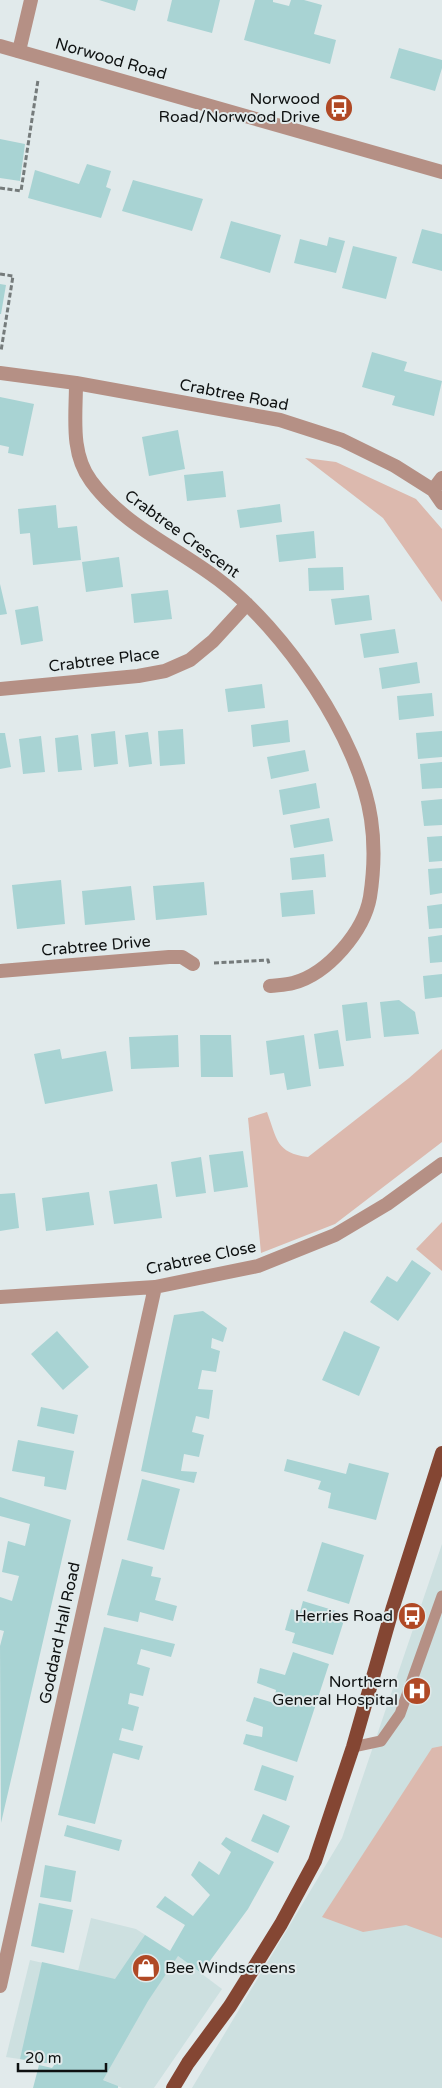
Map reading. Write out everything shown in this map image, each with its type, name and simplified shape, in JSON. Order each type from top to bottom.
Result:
[{"type":"main road","points":[[173,2088],[188,2063],[230,2006],[281,1924],[315,1861],[353,1747],[393,1607],[442,1453]]},
{"type":"street","points":[[19,51],[31,0]]},
{"type":"street","name":"Norwood Road","points":[[0,46],[442,172]]},
{"type":"street","name":"Crabtree Road","points":[[0,373],[76,383],[280,420],[342,440],[395,466],[433,490],[442,503]]},
{"type":"street","name":"Crabtree Crescent","points":[[76,383],[75,429],[78,458],[90,480],[112,507],[146,533],[199,565],[247,604],[282,642],[312,684],[339,729],[359,773],[371,819],[374,869],[368,909],[347,944],[323,968],[294,982],[270,986]]},
{"type":"street","points":[[433,490],[442,478]]},
{"type":"street","name":"Crabtree Place","points":[[0,689],[138,676],[165,671],[190,660],[213,641],[247,604]]},
{"type":"street","name":"Crabtree Drive","points":[[0,971],[169,957],[182,957],[193,964]]},
{"type":"street","name":"Crabtree Close","points":[[0,1297],[155,1287],[258,1266],[335,1236],[387,1204],[442,1164]]},
{"type":"street","name":"Goddard Hall Road","points":[[0,1986],[155,1287]]},
{"type":"lane","points":[[353,1747],[381,1741],[400,1714],[442,1596]]},
{"type":"path","points":[[0,188],[21,190],[42,57]]},
{"type":"path","points":[[0,274],[13,276],[0,359]]},
{"type":"path","points":[[227,962],[253,961]]},
{"type":"shaded area","points":[[305,458],[336,462],[416,499],[442,529],[442,602],[383,518]]},
{"type":"shaded area","points":[[442,1049],[442,1142],[335,1224],[261,1253],[248,1118],[267,1112],[279,1143],[290,1152],[308,1157],[409,1078]]},
{"type":"shaded area","points":[[442,1222],[442,1271],[416,1249]]},
{"type":"shaded area","name":"Northern General Hospital","points":[[442,1544],[442,2088],[192,2088],[342,1838]]},
{"type":"shaded area","points":[[442,1746],[442,1938],[406,1925],[363,1932],[322,1917],[432,1748]]},
{"type":"shaded area","points":[[91,1918],[136,1929],[178,1956],[222,1989],[154,2088],[122,2088],[58,2060],[46,2063],[6,2057],[30,1960],[78,1971]]},
{"type":"building","points":[[99,0],[138,0],[135,11]]},
{"type":"building","points":[[172,0],[220,0],[212,33],[167,21]]},
{"type":"building","points":[[255,0],[273,0],[273,2],[289,6],[291,0],[304,0],[322,5],[314,34],[336,40],[330,64],[244,40]]},
{"type":"building","points":[[399,48],[442,60],[442,68],[435,91],[390,78]]},
{"type":"building","points":[[0,139],[25,144],[20,181],[0,178]]},
{"type":"building","points":[[87,164],[111,171],[106,187],[111,189],[101,218],[28,198],[35,170],[79,184]]},
{"type":"building","points":[[133,180],[203,199],[192,231],[122,211]]},
{"type":"building","points":[[231,221],[281,235],[270,273],[220,258]]},
{"type":"building","points":[[422,229],[442,234],[442,271],[412,263]]},
{"type":"building","points":[[329,237],[345,241],[336,273],[294,263],[300,239],[327,246]]},
{"type":"building","points":[[353,246],[397,257],[386,299],[342,288]]},
{"type":"building","points":[[0,284],[6,285],[1,314],[0,314]]},
{"type":"building","points":[[372,352],[407,362],[404,371],[442,381],[434,416],[392,405],[395,396],[362,387]]},
{"type":"building","points":[[0,397],[34,404],[23,456],[8,453],[9,447],[0,445]]},
{"type":"building","points":[[178,430],[185,469],[149,476],[142,437]]},
{"type":"building","points":[[223,471],[226,497],[187,501],[184,475]]},
{"type":"building","points":[[280,504],[282,522],[240,528],[237,510]]},
{"type":"building","points":[[56,505],[58,528],[77,526],[81,560],[33,565],[30,533],[20,534],[18,509]]},
{"type":"building","points":[[314,531],[316,558],[279,562],[276,535]]},
{"type":"building","points":[[119,557],[123,587],[86,592],[82,562]]},
{"type":"building","points":[[343,567],[344,590],[309,591],[308,568]]},
{"type":"building","points":[[0,584],[7,614],[0,615]]},
{"type":"building","points":[[168,590],[172,619],[134,623],[131,594]]},
{"type":"building","points":[[369,595],[372,620],[335,625],[331,599]]},
{"type":"building","points":[[38,606],[43,641],[21,645],[15,610]]},
{"type":"building","points":[[395,629],[399,653],[364,658],[360,634]]},
{"type":"building","points":[[417,662],[420,683],[382,689],[379,668]]},
{"type":"building","points":[[262,684],[265,708],[228,712],[225,689]]},
{"type":"building","points":[[432,693],[434,716],[399,720],[397,696]]},
{"type":"building","points":[[288,720],[290,742],[253,747],[251,725]]},
{"type":"building","points":[[183,729],[185,764],[160,766],[158,731]]},
{"type":"building","points":[[115,731],[118,764],[94,767],[91,734]]},
{"type":"building","points":[[442,731],[442,757],[418,759],[416,733]]},
{"type":"building","points":[[148,732],[152,764],[129,767],[125,735]]},
{"type":"building","points":[[0,733],[5,733],[11,767],[0,769]]},
{"type":"building","points":[[78,735],[82,770],[58,772],[55,738]]},
{"type":"building","points":[[41,736],[45,772],[23,774],[19,739]]},
{"type":"building","points":[[305,750],[309,771],[271,779],[267,757]]},
{"type":"building","points":[[442,762],[442,788],[422,789],[420,764]]},
{"type":"building","points":[[316,783],[320,808],[283,815],[279,790]]},
{"type":"building","points":[[442,799],[442,825],[424,826],[421,801]]},
{"type":"building","points":[[329,818],[333,841],[294,848],[290,825]]},
{"type":"building","points":[[442,836],[442,861],[429,862],[427,837]]},
{"type":"building","points":[[324,854],[326,877],[292,880],[290,858]]},
{"type":"building","points":[[442,868],[442,893],[430,895],[428,869]]},
{"type":"building","points":[[61,880],[65,924],[17,929],[12,885]]},
{"type":"building","points":[[204,882],[207,915],[156,920],[153,886]]},
{"type":"building","points":[[131,886],[135,920],[85,925],[82,891]]},
{"type":"building","points":[[313,890],[315,914],[282,917],[280,893]]},
{"type":"building","points":[[442,904],[442,928],[429,929],[427,906]]},
{"type":"building","points":[[442,935],[442,962],[430,963],[428,937]]},
{"type":"building","points":[[442,974],[442,997],[425,999],[423,976]]},
{"type":"building","points":[[399,1000],[415,1012],[419,1034],[384,1037],[380,1002]]},
{"type":"building","points":[[367,1002],[371,1038],[346,1041],[342,1005]]},
{"type":"building","points":[[338,1030],[344,1066],[319,1069],[314,1034]]},
{"type":"building","points":[[178,1035],[179,1067],[131,1069],[129,1037]]},
{"type":"building","points":[[200,1035],[231,1035],[233,1077],[201,1077]]},
{"type":"building","points":[[304,1035],[311,1086],[287,1090],[284,1073],[270,1075],[266,1041]]},
{"type":"building","points":[[60,1049],[62,1059],[106,1051],[113,1091],[45,1104],[34,1054]]},
{"type":"building","points":[[243,1151],[248,1187],[214,1192],[209,1155]]},
{"type":"building","points":[[201,1157],[206,1193],[176,1197],[171,1162]]},
{"type":"building","points":[[157,1184],[162,1218],[114,1224],[109,1191]]},
{"type":"building","points":[[89,1192],[94,1225],[46,1231],[42,1198]]},
{"type":"building","points":[[15,1193],[19,1228],[0,1231],[0,1194]]},
{"type":"building","points":[[412,1260],[431,1273],[398,1321],[370,1302],[387,1276],[397,1282]]},
{"type":"building","points":[[203,1311],[227,1328],[223,1342],[212,1338],[211,1348],[220,1351],[216,1372],[202,1370],[198,1389],[213,1390],[209,1419],[196,1416],[192,1432],[204,1435],[199,1457],[184,1454],[181,1471],[197,1472],[194,1483],[141,1471],[174,1315]]},
{"type":"building","points":[[57,1331],[89,1367],[63,1390],[31,1354]]},
{"type":"building","points":[[344,1331],[380,1347],[359,1396],[322,1380]]},
{"type":"building","points":[[41,1407],[78,1415],[74,1434],[37,1426]]},
{"type":"building","points":[[18,1440],[74,1451],[66,1490],[44,1486],[45,1477],[12,1471]]},
{"type":"building","points":[[287,1459],[346,1474],[349,1463],[389,1473],[376,1520],[328,1508],[331,1493],[318,1489],[321,1481],[284,1471]]},
{"type":"building","points":[[142,1479],[180,1489],[164,1550],[127,1540]]},
{"type":"building","points":[[0,1497],[71,1520],[1,1823],[0,1646],[4,1631],[0,1630],[0,1597],[12,1601],[19,1576],[2,1572],[8,1541],[25,1546],[30,1524],[0,1516]]},
{"type":"building","points":[[322,1542],[364,1555],[349,1604],[307,1591]]},
{"type":"building","points":[[122,1559],[153,1567],[151,1576],[161,1578],[155,1600],[177,1606],[173,1621],[140,1612],[138,1622],[107,1615]]},
{"type":"building","points":[[303,1601],[346,1614],[333,1655],[292,1643],[295,1633],[285,1630],[291,1609],[300,1612]]},
{"type":"building","points":[[104,1627],[175,1644],[171,1657],[141,1649],[137,1664],[150,1668],[143,1696],[130,1693],[128,1704],[139,1707],[133,1731],[122,1728],[119,1740],[143,1746],[139,1760],[113,1753],[95,1824],[58,1815]]},
{"type":"building","points":[[293,1652],[329,1664],[297,1762],[243,1744],[246,1734],[262,1737],[263,1727],[246,1721],[254,1697],[274,1703],[276,1690],[257,1683],[260,1668],[285,1675]]},
{"type":"building","points":[[262,1765],[294,1776],[286,1801],[254,1790]]},
{"type":"building","points":[[263,1814],[290,1826],[278,1853],[251,1841]]},
{"type":"building","points":[[67,1825],[122,1840],[119,1851],[64,1836]]},
{"type":"building","points":[[226,1837],[274,1862],[248,1909],[201,1973],[178,1956],[148,2001],[103,2080],[118,2086],[118,2088],[33,2088],[39,2065],[52,2068],[58,2060],[46,2063],[20,2059],[42,1962],[115,1979],[145,1935],[170,1951],[185,1925],[156,1907],[165,1896],[193,1916],[210,1895],[191,1875],[199,1861],[219,1875],[231,1852],[221,1844]]},
{"type":"building","points":[[45,1865],[76,1871],[71,1902],[40,1897]]},
{"type":"building","points":[[39,1903],[73,1910],[64,1953],[31,1946]]},
{"type":"place","name":"Norwood Road/Norwood Drive","points":[[339,108]]},
{"type":"place","name":"Herries Road","points":[[412,1616]]},
{"type":"place","name":"Northern General Hospital","points":[[417,1691]]},
{"type":"place","name":"Bee Windscreens","points":[[146,1968]]}]
